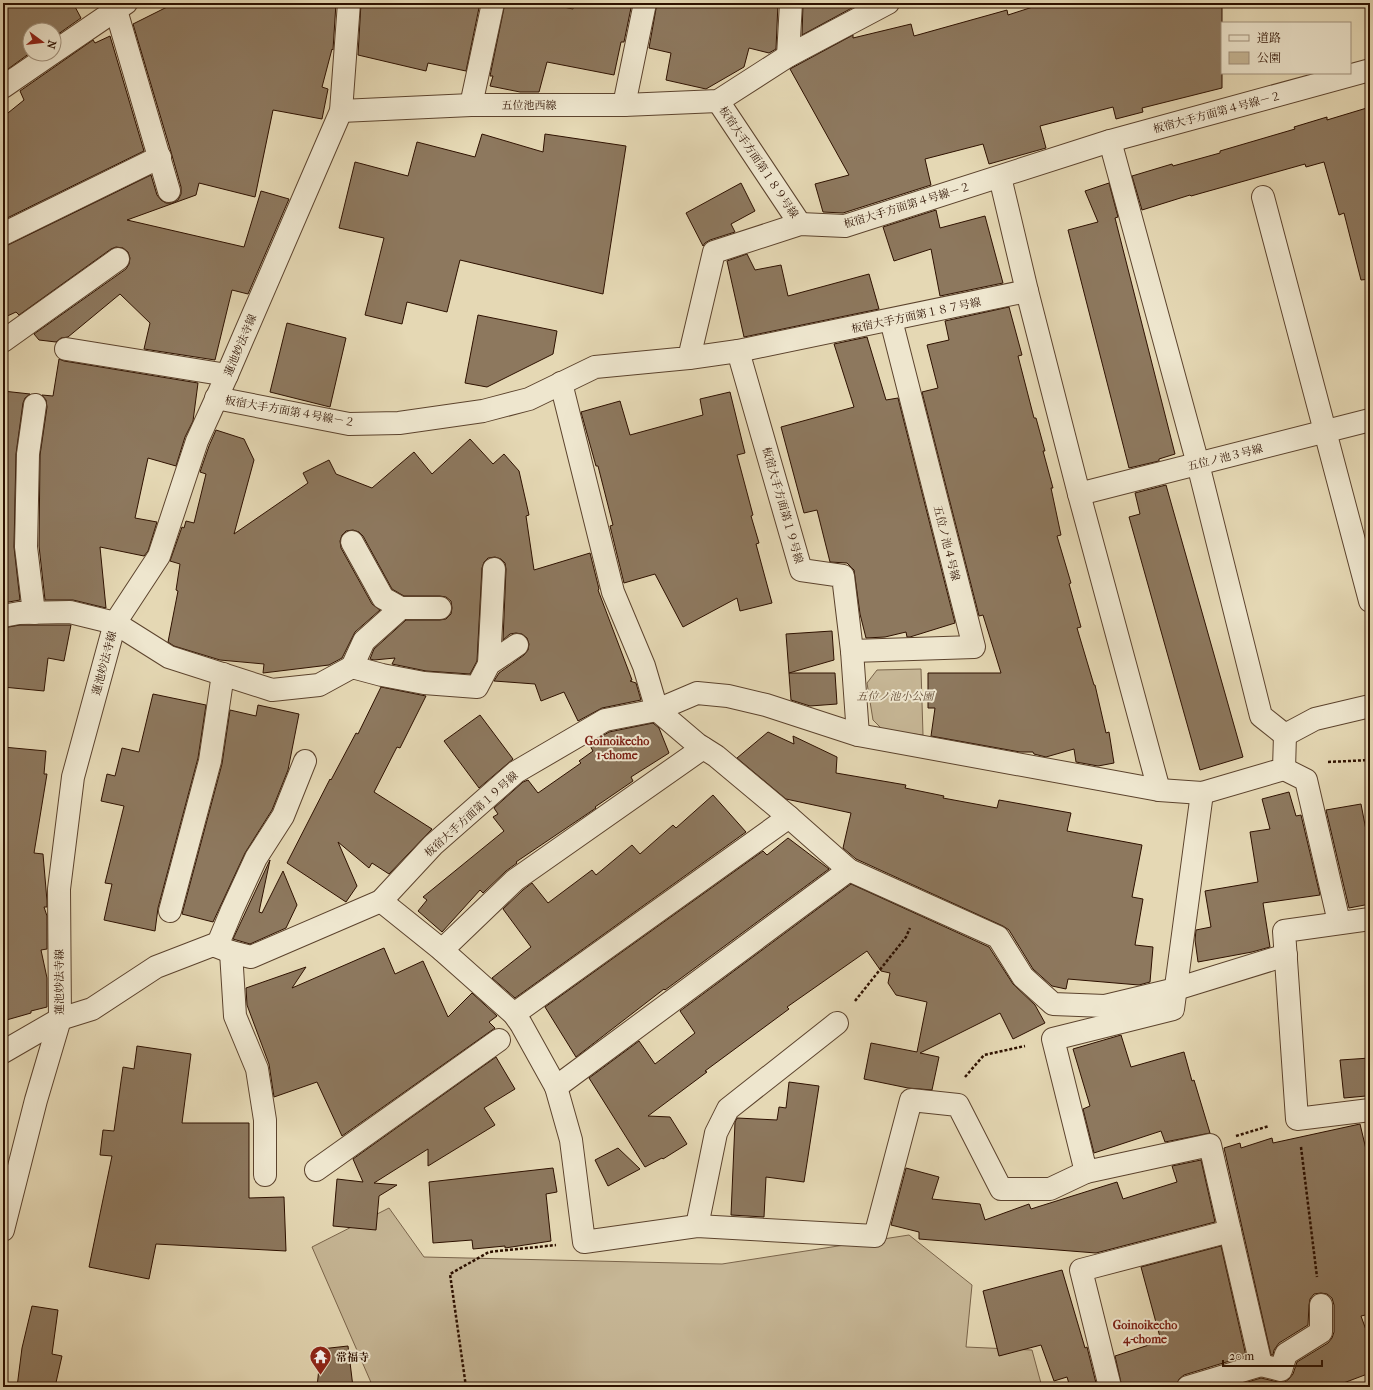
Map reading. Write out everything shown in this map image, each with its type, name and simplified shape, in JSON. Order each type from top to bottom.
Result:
[{"type":"street","name":"蓮池妙法寺線","points":[[3,1230],[36,1100],[60,1019],[59,890],[73,777],[115,623],[159,556],[197,441],[227,376],[341,111],[348,3]]},
{"type":"street","points":[[471,105],[493,3]]},
{"type":"street","points":[[624,105],[645,3]]},
{"type":"street","points":[[788,56],[792,3]]},
{"type":"street","points":[[718,101],[788,56],[888,3]]},
{"type":"street","points":[[62,47],[121,7],[169,191]]},
{"type":"street","points":[[3,87],[39,62]]},
{"type":"street","name":"板宿大手方面第４号線－２","points":[[216,398],[349,424],[400,423],[483,411],[529,399],[595,366],[689,358],[714,252],[800,224],[845,226],[1110,141],[1370,70]]},
{"type":"street","name":"五位池西線","points":[[341,111],[471,105],[624,105],[718,101]]},
{"type":"street","name":"板宿大手方面第１８９号線","points":[[718,101],[800,224]]},
{"type":"street","points":[[1110,141],[1198,464],[1261,716],[1285,735]]},
{"type":"street","points":[[3,234],[160,157]]},
{"type":"street","points":[[1000,177],[1027,291],[1079,494],[1159,790]]},
{"type":"street","points":[[1263,197],[1370,601]]},
{"type":"street","points":[[4,341],[118,259]]},
{"type":"street","name":"板宿大手方面第１８７号線","points":[[689,358],[738,351],[1027,291]]},
{"type":"street","name":"五位ノ池４号線","points":[[852,651],[974,647],[891,320]]},
{"type":"street","points":[[66,349],[227,376]]},
{"type":"street","name":"板宿大手方面第１９号線","points":[[3,1052],[60,1019],[92,1009],[156,967],[213,945],[251,957],[381,901],[433,846],[516,772],[605,720],[657,710],[697,693],[728,696],[766,704],[858,734],[852,651],[843,576],[802,570],[738,351]]},
{"type":"street","points":[[561,383],[613,592],[644,666],[657,710],[790,817],[849,870],[998,937],[1023,977],[1053,1004],[1105,1006],[1176,989],[1286,955]]},
{"type":"street","points":[[34,613],[26,547],[28,454],[36,405]]},
{"type":"street","name":"五位ノ池３号線","points":[[1079,494],[1370,420]]},
{"type":"street","points":[[352,542],[383,598],[401,608],[440,608]]},
{"type":"street","points":[[352,667],[382,675],[424,683],[477,687],[489,664],[494,569]]},
{"type":"street","points":[[3,616],[19,613],[70,612],[115,623],[168,657],[272,690],[318,685],[352,667],[364,641],[401,608]]},
{"type":"street","points":[[489,664],[517,645]]},
{"type":"street","points":[[170,911],[210,761],[223,674]]},
{"type":"street","points":[[1285,735],[1315,719],[1370,706]]},
{"type":"street","points":[[858,734],[1159,790],[1202,794],[1284,769],[1306,780],[1339,922]]},
{"type":"street","points":[[1284,769],[1285,735]]},
{"type":"street","points":[[442,950],[515,880],[703,748]]},
{"type":"street","points":[[265,1175],[265,1120],[257,1069],[235,1016],[224,949],[232,910],[256,858],[283,816],[305,761]]},
{"type":"street","points":[[1086,1172],[1053,1039],[1173,1009],[1202,794]]},
{"type":"street","points":[[514,1014],[790,817]]},
{"type":"street","points":[[556,1087],[849,870]]},
{"type":"street","points":[[381,901],[442,950],[514,1014],[521,1024],[556,1087],[571,1140],[584,1242],[698,1226],[874,1236],[911,1100],[958,1105],[1001,1189],[1050,1189],[1086,1172],[1210,1144],[1261,1365]]},
{"type":"street","points":[[1370,919],[1339,922],[1284,931],[1297,1119],[1370,1110]]},
{"type":"street","points":[[698,1226],[716,1133],[728,1109],[838,1023]]},
{"type":"street","points":[[316,1170],[499,1040]]},
{"type":"street","points":[[1110,1387],[1081,1270],[1230,1231]]},
{"type":"street","points":[[1188,1387],[1261,1365],[1281,1370],[1286,1354],[1321,1332],[1320,1305]]},
{"type":"path","points":[[838,1023],[906,937],[921,903]]},
{"type":"path","points":[[958,1105],[963,1079],[984,1055],[1053,1039]]},
{"type":"path","points":[[1210,1144],[1268,1126],[1297,1119],[1320,1305]]},
{"type":"path","points":[[466,1387],[450,1274],[489,1252],[584,1242]]},
{"type":"green space","name":"五位ノ池小公園","points":[[921,669],[923,735],[884,731],[873,720],[867,683],[877,670]]},
{"type":"green space","points":[[389,1208],[424,1257],[722,1264],[909,1235],[972,1285],[966,1347],[1032,1350],[1042,1387],[373,1387],[312,1247]]},
{"type":"building","points":[[3,3],[73,3],[81,18],[62,31],[62,22],[22,22],[22,59],[8,69],[3,60]]},
{"type":"building","points":[[175,3],[336,3],[333,50],[332,49],[322,87],[328,89],[322,119],[273,110],[255,197],[199,183],[196,195],[127,220],[244,247],[261,191],[289,199],[248,294],[232,290],[215,360],[144,349],[150,323],[120,294],[68,337],[61,338],[56,342],[39,340],[34,334],[126,269],[130,258],[128,252],[123,248],[116,247],[111,249],[19,315],[16,312],[3,318],[3,246],[8,245],[151,175],[157,195],[161,200],[166,203],[172,203],[178,200],[181,194],[181,187],[133,24]]},
{"type":"building","points":[[361,3],[480,3],[466,71],[428,63],[426,71],[358,55]]},
{"type":"building","points":[[505,3],[545,3],[573,9],[574,3],[632,3],[624,42],[621,42],[614,75],[547,62],[539,92],[520,92],[490,86],[493,76],[490,76]]},
{"type":"building","points":[[657,3],[778,3],[776,49],[769,53],[749,48],[744,67],[706,89],[666,80],[671,53],[649,48]]},
{"type":"building","points":[[803,3],[861,3],[802,35]]},
{"type":"building","points":[[1045,3],[1222,3],[1222,88],[1142,108],[1143,112],[1116,119],[1113,107],[1040,126],[1046,148],[989,164],[983,144],[925,159],[931,185],[843,213],[823,212],[815,184],[849,175],[790,69],[853,35],[853,38],[911,24],[914,36],[1007,10],[1008,15]]},
{"type":"building","points":[[110,36],[144,151],[3,220],[3,117],[24,100],[20,91],[93,40],[95,43]]},
{"type":"building","points":[[1370,107],[1370,279],[1361,280],[1344,213],[1339,215],[1324,162],[1306,167],[1305,164],[1191,196],[1190,195],[1142,210],[1132,176],[1172,164],[1173,166],[1220,153],[1220,151],[1295,129],[1294,127],[1327,117],[1327,120]]},
{"type":"building","points":[[482,134],[543,152],[545,134],[626,146],[603,294],[460,260],[447,312],[407,302],[402,324],[365,315],[384,238],[339,228],[355,162],[408,176],[417,142],[475,157]]},
{"type":"building","points":[[741,183],[755,211],[731,224],[735,232],[710,240],[703,246],[686,213]]},
{"type":"building","points":[[1109,183],[1118,217],[1115,218],[1175,454],[1159,459],[1159,461],[1129,468],[1068,230],[1098,222],[1085,191]]},
{"type":"building","points":[[936,210],[940,228],[985,216],[1003,283],[940,296],[931,249],[894,261],[883,227]]},
{"type":"building","points":[[747,254],[755,270],[781,265],[788,296],[869,274],[879,309],[744,337],[727,261]]},
{"type":"building","points":[[1009,307],[1022,355],[1018,356],[1034,418],[1036,418],[1045,451],[1043,451],[1053,488],[1051,488],[1061,535],[1057,536],[1071,583],[1069,584],[1081,627],[1077,628],[1095,685],[1106,733],[1109,732],[1114,763],[1098,766],[1076,762],[1074,749],[1046,757],[1034,754],[1033,752],[1020,752],[931,736],[935,708],[928,708],[928,673],[1001,673],[983,615],[979,616],[922,392],[938,388],[927,345],[949,340],[945,321]]},
{"type":"building","points":[[478,315],[557,331],[553,354],[487,387],[465,383]]},
{"type":"building","points":[[287,323],[346,338],[330,407],[270,392]]},
{"type":"building","points":[[867,337],[886,400],[898,398],[955,623],[910,637],[907,637],[906,632],[885,637],[866,638],[860,614],[854,570],[847,563],[830,562],[817,510],[804,513],[781,427],[854,407],[834,344]]},
{"type":"building","points":[[59,359],[198,383],[193,421],[185,437],[176,466],[148,458],[135,518],[157,522],[148,551],[144,556],[100,547],[106,608],[73,600],[45,600],[39,546],[40,455],[47,407],[46,400],[42,395],[53,396]]},
{"type":"building","points":[[3,391],[30,394],[25,398],[23,403],[16,454],[14,547],[20,600],[3,603]]},
{"type":"building","points":[[730,392],[745,453],[737,455],[753,515],[751,516],[759,543],[756,544],[772,603],[740,611],[737,598],[683,627],[655,574],[624,583],[610,526],[613,525],[598,466],[596,466],[581,412],[620,401],[630,435],[703,415],[700,399]]},
{"type":"building","points":[[216,430],[244,439],[254,460],[234,534],[308,483],[303,473],[329,460],[336,474],[372,488],[414,452],[432,474],[470,439],[493,464],[504,454],[519,471],[529,515],[526,516],[534,570],[590,553],[598,590],[632,680],[630,681],[636,683],[641,700],[602,708],[578,721],[564,692],[541,701],[535,684],[494,681],[499,673],[524,655],[528,650],[529,644],[527,638],[522,634],[516,633],[510,634],[503,640],[506,569],[505,563],[501,559],[495,557],[488,558],[484,562],[482,568],[477,661],[470,674],[426,671],[392,664],[395,658],[370,659],[374,649],[406,620],[446,619],[451,614],[452,608],[451,601],[446,597],[404,596],[392,589],[363,536],[359,532],[353,530],[346,531],[342,535],[340,541],[341,548],[372,604],[380,610],[355,632],[342,658],[329,665],[263,673],[264,664],[220,660],[174,646],[168,642],[178,591],[176,590],[180,564],[170,561],[182,527],[184,528],[186,521],[194,523],[206,474],[200,472]]},
{"type":"building","points":[[1166,485],[1243,757],[1200,770],[1129,517],[1140,514],[1135,493]]},
{"type":"building","points":[[20,625],[71,625],[64,661],[48,658],[44,691],[3,687],[3,628]]},
{"type":"building","points":[[832,631],[834,660],[789,673],[835,673],[837,704],[810,706],[791,700],[786,634]]},
{"type":"building","points":[[381,687],[426,696],[400,748],[397,747],[374,792],[432,829],[389,874],[372,863],[369,868],[338,842],[357,886],[346,902],[287,863],[330,779],[331,780],[356,733],[358,734]]},
{"type":"building","points":[[153,694],[206,705],[198,758],[158,908],[155,931],[104,920],[112,884],[105,883],[124,806],[101,801],[107,774],[115,776],[122,748],[139,752]]},
{"type":"building","points":[[258,705],[299,714],[288,770],[272,810],[245,853],[213,922],[182,914],[222,764],[230,710],[256,716]]},
{"type":"building","points":[[480,715],[513,759],[479,788],[444,741]]},
{"type":"building","points":[[653,723],[659,728],[669,753],[631,777],[633,781],[516,862],[517,863],[506,871],[483,893],[480,890],[442,932],[418,911],[427,900],[423,897],[504,831],[493,817],[498,814],[494,808],[523,782],[528,780],[538,793],[581,763],[579,761],[593,751],[589,744],[609,732]]},
{"type":"building","points":[[768,732],[794,744],[793,736],[837,757],[836,773],[906,785],[905,788],[944,796],[943,798],[997,808],[999,800],[1071,813],[1067,831],[1142,845],[1132,897],[1143,899],[1135,945],[1153,947],[1150,982],[1139,985],[1068,979],[1066,989],[1052,986],[1033,969],[1009,930],[1003,926],[856,859],[843,848],[851,813],[786,799],[737,758]]},
{"type":"building","points":[[3,747],[46,751],[44,774],[47,774],[34,853],[43,854],[47,901],[47,907],[44,907],[47,916],[47,949],[41,950],[47,978],[47,1007],[3,1021]]},
{"type":"building","points":[[1289,792],[1296,816],[1301,815],[1320,895],[1263,903],[1270,947],[1252,952],[1198,962],[1195,940],[1196,930],[1211,927],[1205,891],[1258,882],[1250,832],[1270,829],[1262,799]]},
{"type":"building","points":[[713,795],[746,832],[515,998],[492,978],[531,947],[503,909],[523,890],[532,883],[548,903],[592,870],[596,875],[632,845],[640,854],[673,825],[676,828]]},
{"type":"building","points":[[1361,804],[1370,851],[1370,904],[1349,908],[1326,810]]},
{"type":"building","points":[[788,838],[829,869],[665,990],[664,989],[576,1057],[545,1007],[763,851],[767,855]]},
{"type":"building","points":[[270,860],[259,912],[262,913],[283,871],[297,905],[286,928],[250,944],[233,939]]},
{"type":"building","points":[[851,884],[989,947],[1013,984],[1035,1005],[1045,1023],[1013,1039],[1000,1013],[920,1053],[939,1057],[932,1090],[908,1088],[864,1079],[871,1043],[917,1052],[927,1002],[896,995],[888,983],[890,973],[881,971],[867,951],[787,1007],[789,1009],[705,1071],[707,1072],[648,1116],[670,1117],[687,1144],[663,1159],[662,1158],[645,1167],[589,1078],[639,1041],[655,1064],[695,1033],[680,1011]]},
{"type":"building","points":[[384,948],[395,974],[423,961],[448,1017],[472,993],[497,1016],[489,1022],[495,1028],[342,1136],[317,1082],[274,1097],[269,1064],[247,1005],[246,988],[306,967],[292,988]]},
{"type":"building","points":[[1121,1035],[1131,1067],[1184,1052],[1192,1081],[1194,1080],[1210,1133],[1165,1142],[1161,1131],[1094,1153],[1083,1109],[1090,1106],[1073,1049]]},
{"type":"building","points":[[137,1046],[191,1054],[182,1123],[249,1123],[249,1198],[284,1197],[286,1251],[156,1244],[149,1279],[89,1267],[112,1156],[100,1155],[103,1130],[114,1131],[123,1067],[134,1069]]},
{"type":"building","points":[[496,1057],[515,1089],[484,1108],[495,1125],[428,1166],[428,1149],[374,1183],[397,1185],[379,1196],[376,1230],[333,1226],[337,1179],[363,1182],[353,1159]]},
{"type":"building","points":[[1370,1058],[1370,1088],[1367,1088],[1366,1096],[1344,1098],[1340,1060]]},
{"type":"building","points":[[789,1082],[819,1086],[804,1182],[766,1177],[764,1217],[731,1215],[735,1122],[737,1118],[777,1120],[779,1107],[786,1108]]},
{"type":"building","points":[[1360,1124],[1370,1166],[1370,1314],[1361,1316],[1370,1341],[1370,1373],[1333,1387],[1231,1387],[1261,1378],[1278,1382],[1285,1382],[1289,1379],[1293,1374],[1297,1362],[1328,1343],[1332,1338],[1334,1332],[1334,1305],[1332,1298],[1327,1294],[1314,1294],[1310,1299],[1308,1325],[1279,1343],[1274,1350],[1273,1355],[1271,1355],[1224,1148],[1240,1143],[1241,1148],[1272,1138],[1273,1143]]},
{"type":"building","points":[[618,1148],[640,1169],[608,1186],[595,1160]]},
{"type":"building","points":[[1201,1160],[1215,1222],[1096,1253],[919,1239],[919,1232],[891,1225],[906,1168],[939,1177],[932,1199],[980,1204],[985,1220],[1029,1204],[1031,1209],[1117,1182],[1123,1199],[1177,1182],[1172,1166]]},
{"type":"building","points":[[553,1168],[557,1192],[546,1194],[551,1241],[505,1248],[505,1246],[473,1249],[472,1240],[433,1243],[429,1182]]},
{"type":"building","points":[[1221,1246],[1246,1356],[1184,1375],[1179,1379],[1176,1387],[1122,1387],[1115,1356],[1161,1341],[1141,1267]]},
{"type":"building","points":[[1062,1270],[1085,1348],[1087,1347],[1097,1387],[1070,1387],[1067,1377],[1054,1381],[1041,1345],[999,1356],[983,1291]]},
{"type":"building","points":[[32,1306],[58,1310],[52,1354],[62,1356],[55,1387],[17,1387],[22,1348]]},
{"type":"building","points":[[348,1346],[353,1387],[317,1387],[321,1349]]},
{"type":"place","name":"常福寺","points":[[321,1376]]},
{"type":"district","name":"Goinoikecho 1-chome","points":[[617,748]]},
{"type":"district","name":"Goinoikecho 4-chome","points":[[1145,1332]]}]
